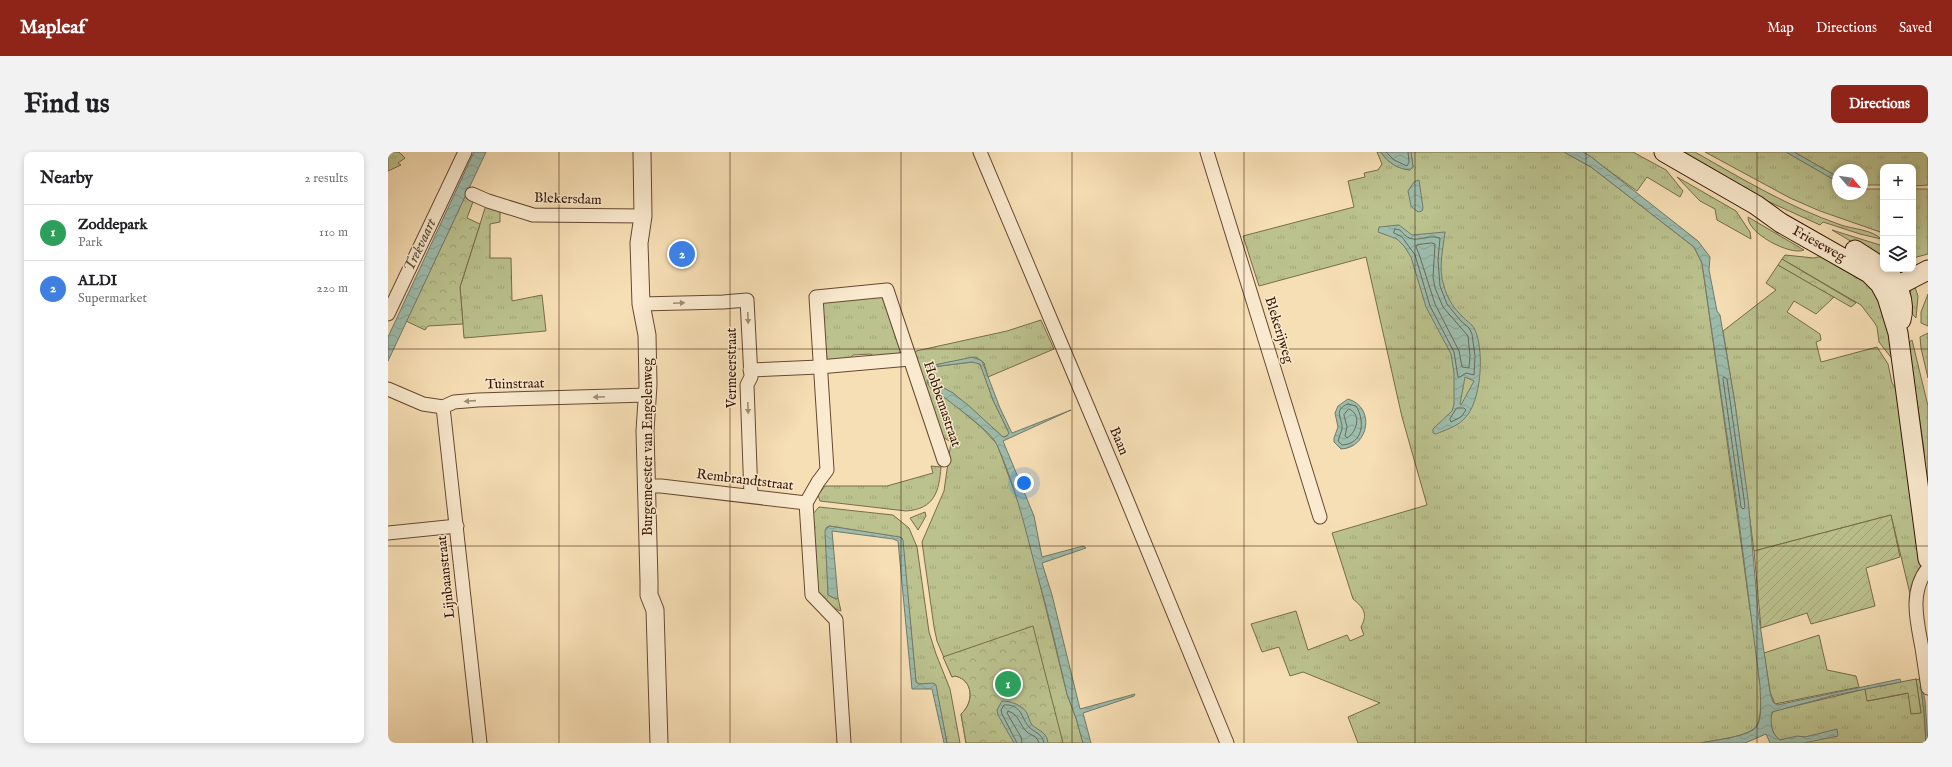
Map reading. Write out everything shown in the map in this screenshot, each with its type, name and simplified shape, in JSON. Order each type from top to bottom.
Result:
[{"type":"main road","name":"Frieseweg","points":[[1664,152],[1756,205],[1781,223],[1856,264],[1869,273],[1889,275]]},
{"type":"main road","points":[[1916,262],[1928,258]]},
{"type":"main road","points":[[1928,270],[1889,275],[1889,302],[1898,333],[1928,559]]},
{"type":"street","points":[[388,314],[465,152]]},
{"type":"street","name":"Burgemeester van Engelenweg","points":[[642,152],[643,216],[639,243],[648,304],[647,395],[645,422],[649,595],[655,610],[659,743]]},
{"type":"street","name":"Baan","points":[[980,152],[1122,488],[1227,743]]},
{"type":"street","name":"Blekerijweg","points":[[1207,152],[1320,517]]},
{"type":"street","name":"Blekersdam","points":[[472,194],[488,202],[533,215],[643,216]]},
{"type":"street","name":"Hobbemastraat","points":[[806,503],[826,470],[816,297],[887,290],[944,460]]},
{"type":"street","name":"Vermeerstraat","points":[[648,304],[747,300],[751,377],[747,385],[751,496]]},
{"type":"street","name":"Hobbemastraat","points":[[750,370],[819,367],[910,359]]},
{"type":"street","name":"Tuinstraat","points":[[388,389],[423,404],[444,407],[454,402],[478,400],[647,395]]},
{"type":"street","name":"Lijnbaanstraat","points":[[444,407],[480,743]]},
{"type":"street","name":"Rembrandtstraat","points":[[647,486],[661,486],[806,503],[812,595],[836,620],[844,743]]},
{"type":"street","points":[[388,533],[457,526]]},
{"type":"street","points":[[1928,568],[1923,575],[1917,590],[1915,613],[1928,688]]},
{"type":"green space","points":[[388,152],[399,152],[405,158],[398,163],[401,165],[388,171]]},
{"type":"green space","points":[[1377,152],[1381,152],[1386,159],[1397,167],[1410,170],[1413,167],[1411,152],[1564,152],[1591,167],[1694,247],[1702,263],[1759,665],[1761,701],[1760,715],[1757,725],[1753,729],[1740,735],[1701,743],[1358,743],[1348,717],[1380,703],[1303,672],[1290,676],[1279,647],[1262,652],[1251,624],[1296,611],[1308,650],[1347,635],[1350,641],[1364,635],[1361,627],[1364,612],[1360,605],[1353,599],[1332,533],[1427,505],[1402,417],[1366,257],[1259,286],[1243,236],[1354,207],[1348,181],[1365,177],[1364,173],[1378,170],[1382,164]]},
{"type":"green space","points":[[1583,152],[1633,152],[1666,170],[1683,191],[1680,197],[1647,177],[1637,191]]},
{"type":"green space","points":[[1683,152],[1695,152],[1766,192],[1803,210],[1841,225],[1868,232],[1880,239],[1823,222],[1820,225],[1754,195]]},
{"type":"green space","points":[[1705,152],[1786,152],[1832,179],[1832,200],[1868,200],[1868,189],[1880,189],[1880,232],[1820,211],[1790,198]]},
{"type":"green space","points":[[1794,152],[1928,152],[1928,185],[1916,186],[1916,164],[1880,164],[1880,185],[1868,185],[1868,164],[1832,164],[1832,174]]},
{"type":"green space","points":[[1677,177],[1736,211],[1750,232],[1751,239],[1717,220],[1715,209],[1700,201]]},
{"type":"green space","points":[[1916,189],[1928,189],[1928,254],[1916,257]]},
{"type":"green space","points":[[466,194],[474,199],[467,218],[480,224],[460,287],[463,324],[428,326],[425,330],[406,321]]},
{"type":"green space","points":[[486,205],[500,212],[500,222],[490,224],[490,258],[511,258],[512,301],[542,295],[546,331],[464,338],[460,287]]},
{"type":"green space","points":[[1748,217],[1804,250],[1789,250],[1770,242],[1754,230]]},
{"type":"green space","points":[[1832,230],[1880,245],[1879,258]]},
{"type":"green space","points":[[1785,255],[1814,258],[1827,255],[1867,279],[1887,317],[1893,360],[1879,342],[1877,327],[1861,305],[1782,259]]},
{"type":"green space","points":[[1782,259],[1856,303],[1851,307],[1778,265]]},
{"type":"green space","points":[[1778,265],[1834,297],[1816,314],[1794,301],[1787,312],[1820,334],[1821,340],[1816,342],[1821,362],[1877,347],[1888,364],[1892,383],[1898,391],[1922,568],[1912,602],[1891,515],[1754,551],[1735,404],[1723,331],[1776,290],[1766,283]]},
{"type":"green space","points":[[1914,284],[1918,296],[1916,318],[1909,306],[1910,292]]},
{"type":"green space","points":[[1928,294],[1928,326],[1921,323],[1921,312]]},
{"type":"green space","points":[[883,297],[901,350],[898,355],[876,358],[871,354],[853,355],[850,359],[825,360],[822,302]]},
{"type":"green space","points":[[1041,320],[1054,349],[988,377],[984,363],[976,357],[924,368],[972,362],[976,362],[981,366],[993,400],[1009,433],[1007,436],[1003,437],[953,393],[927,382],[929,386],[950,401],[982,428],[997,444],[1023,515],[1067,694],[1083,743],[966,743],[961,714],[970,698],[969,687],[961,678],[955,676],[952,677],[937,641],[922,542],[944,491],[951,442],[939,435],[914,355],[916,351],[1007,331]]},
{"type":"green space","points":[[1928,333],[1928,378],[1920,337]]},
{"type":"green space","points":[[1912,340],[1928,406],[1928,509],[1924,480],[1924,450],[1917,401],[1910,383],[1908,343]]},
{"type":"green space","points":[[931,466],[941,467],[937,491],[929,503],[916,510],[906,511],[820,501],[818,495],[825,486],[887,486],[933,473]]},
{"type":"green space","points":[[819,507],[893,515],[909,528],[917,547],[929,632],[950,689],[960,743],[947,743],[935,684],[919,684],[916,682],[902,538],[829,526],[826,528],[828,595],[836,599],[838,598],[841,611],[830,607],[817,594],[812,515]]},
{"type":"green space","points":[[925,512],[926,516],[918,530],[910,518]]},
{"type":"green space","points":[[1891,515],[1900,557],[1866,568],[1875,606],[1811,624],[1807,613],[1761,628],[1754,551]]},
{"type":"green space","points":[[1033,626],[1063,743],[966,743],[961,714],[970,698],[969,687],[961,678],[955,676],[952,677],[943,657]]},
{"type":"green space","points":[[1819,635],[1827,670],[1856,676],[1859,687],[1775,704],[1770,692],[1764,653]]},
{"type":"green space","points":[[1916,679],[1920,680],[1926,743],[1804,743],[1805,737],[1784,740],[1778,739],[1772,729],[1771,717],[1774,711],[1865,689],[1868,701],[1909,693],[1921,713]]},
{"type":"green space","points":[[1916,679],[1921,713],[1911,714],[1908,693],[1867,701],[1865,689]]},
{"type":"water","points":[[474,152],[486,152],[388,361],[388,337]]},
{"type":"water","points":[[1381,152],[1411,152],[1413,167],[1410,170],[1397,167],[1386,159]]},
{"type":"water","points":[[1564,152],[1583,152],[1590,156],[1698,241],[1710,257],[1709,270],[1717,311],[1720,315],[1735,404],[1748,499],[1758,611],[1770,692],[1773,702],[1777,705],[1900,679],[1901,682],[1835,695],[1772,712],[1772,728],[1777,738],[1780,740],[1797,736],[1805,737],[1837,729],[1838,736],[1804,743],[1770,743],[1766,734],[1745,743],[1701,743],[1740,735],[1753,730],[1759,722],[1761,707],[1760,686],[1736,498],[1702,263],[1694,247],[1591,167]]},
{"type":"water","points":[[1786,152],[1794,152],[1832,174],[1832,179]]},
{"type":"water","points":[[1419,180],[1423,208],[1422,211],[1418,212],[1411,206],[1408,191],[1414,182]]},
{"type":"water","points":[[1399,225],[1412,235],[1445,232],[1441,273],[1445,290],[1454,307],[1473,326],[1477,337],[1480,349],[1480,376],[1474,402],[1463,420],[1457,425],[1436,434],[1433,433],[1433,429],[1452,411],[1454,404],[1454,373],[1451,354],[1426,307],[1411,257],[1404,246],[1397,239],[1378,232],[1379,227]],"holes":[[[1465,377],[1474,381],[1461,405]]]},
{"type":"water","points":[[973,357],[982,361],[1000,408],[1012,433],[1071,410],[1003,441],[1034,516],[1042,557],[1083,546],[1086,548],[1042,563],[1052,595],[1080,709],[1135,694],[1134,696],[1083,713],[1091,743],[1083,743],[1067,694],[1024,522],[1009,475],[997,445],[992,437],[983,428],[937,392],[927,380],[930,380],[953,393],[1003,437],[1007,436],[1009,433],[993,400],[980,364],[972,362],[924,368]]},
{"type":"water","points":[[1348,399],[1357,403],[1363,410],[1366,427],[1358,442],[1350,447],[1341,449],[1334,442],[1338,427],[1335,413],[1338,406]]},
{"type":"water","points":[[829,526],[900,537],[903,540],[916,682],[919,684],[933,683],[936,685],[947,743],[944,743],[932,689],[912,689],[898,541],[893,539],[832,531],[838,598],[836,599],[828,595],[825,531]]},
{"type":"water","points":[[1921,679],[1925,701],[1928,743],[1926,743]]},
{"type":"water","points":[[1002,701],[1013,703],[1022,708],[1027,713],[1032,725],[1046,736],[1048,743],[1014,743],[998,715],[997,710]]},
{"type":"place","name":"ALDI","points":[[682,254]]},
{"type":"place","name":"Zoddepark","points":[[1008,684]]},
{"type":"water label","name":"Trekvaart","points":[[420,245]]}]
